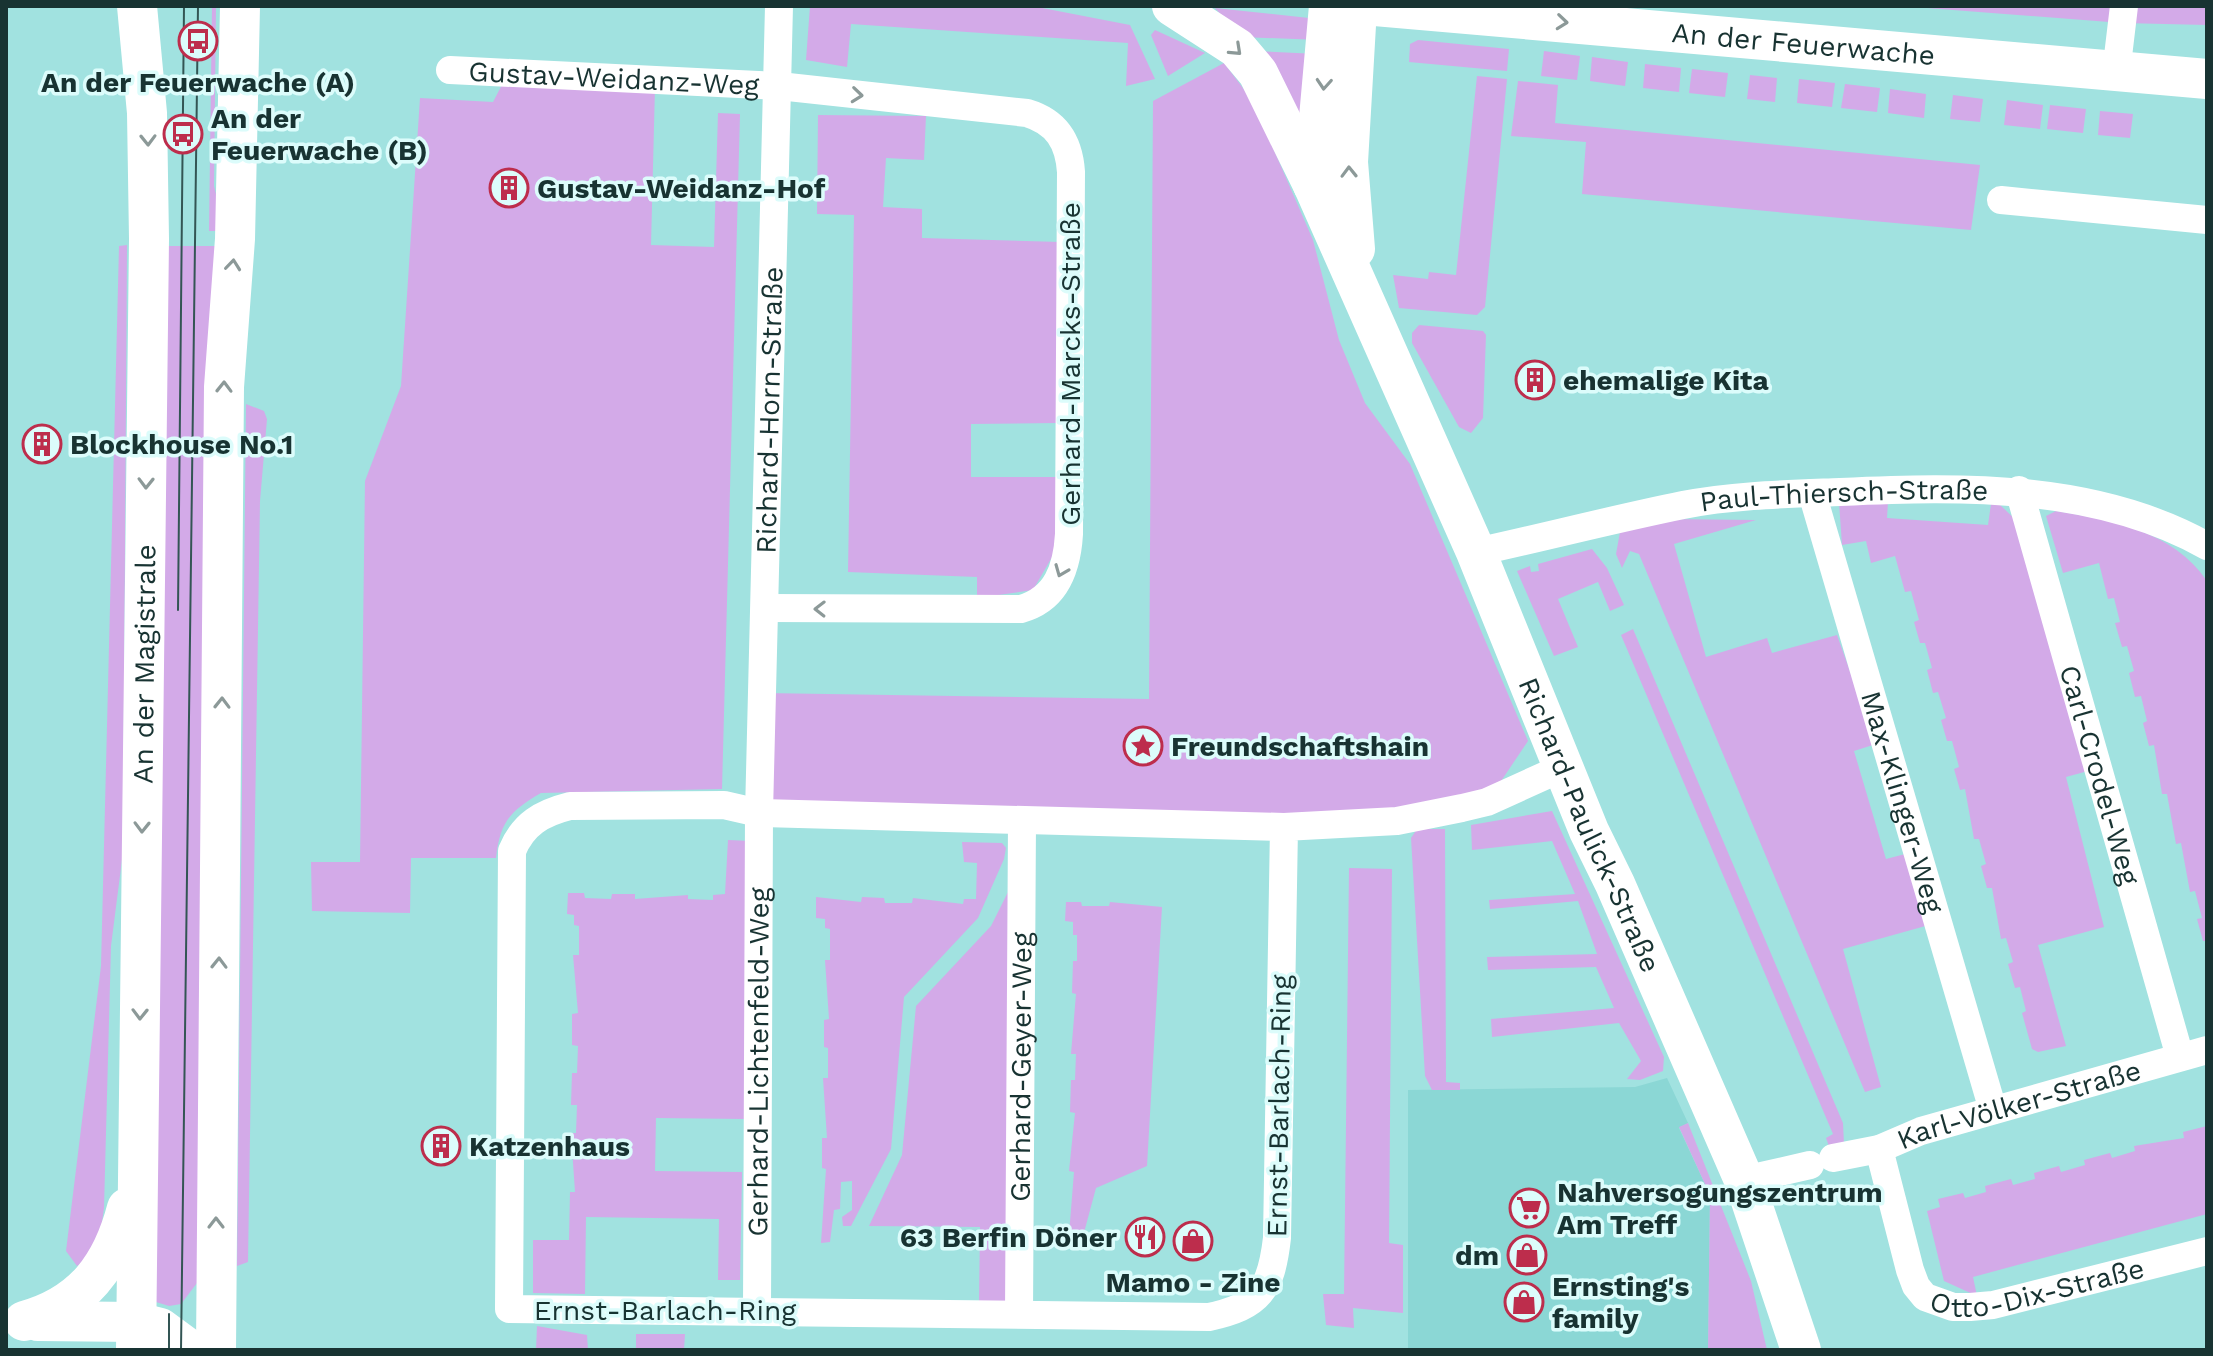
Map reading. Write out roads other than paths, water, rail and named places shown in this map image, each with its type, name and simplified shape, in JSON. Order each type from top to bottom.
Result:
[{"type":"street","name":"An der Magistrale","points":[[137,6],[147,113],[149,239],[138,1166],[158,1342]]},
{"type":"street","points":[[216,1350],[224,387],[235,239],[240,6]]},
{"type":"street","name":"Richard-Horn-Straße","points":[[759,813],[767,608],[779,6]]},
{"type":"street","name":"Richard-Paulick-Straße","points":[[1172,6],[1237,48],[1258,73],[1313,185],[1476,552],[1562,768],[1744,1180],[1801,1350]]},
{"type":"street","name":"Richard-Paulick-Straße","points":[[1313,185],[1329,6]]},
{"type":"street","name":"Richard-Paulick-Straße","points":[[1350,6],[1356,25],[1349,200],[1355,250],[1368,304]]},
{"type":"street","name":"An der Feuerwache","points":[[1677,6],[2117,63],[2207,79]]},
{"type":"street","points":[[2117,63],[2124,6]]},
{"type":"street","name":"An der Feuerwache","points":[[1354,66],[1388,7],[2117,63],[2207,54]]},
{"type":"street","name":"Gustav-Weidanz-Weg","points":[[450,70],[779,86]]},
{"type":"street","name":"Gerhard-Marcks-Straße","points":[[767,608],[1021,609],[1043,599],[1052,590],[1064,568],[1069,534],[1071,172],[1068,150],[1059,131],[1027,113],[779,86]]},
{"type":"street","points":[[2001,200],[2207,220]]},
{"type":"street","name":"Paul-Thiersch-Straße","points":[[1476,552],[1684,505],[1812,493],[1905,489],[2019,490],[2139,517],[2171,527],[2207,546]]},
{"type":"street","name":"Carl-Crodel-Weg","points":[[2019,490],[2180,1057]]},
{"type":"street","name":"Max-Klinger-Weg","points":[[1812,493],[1993,1110]]},
{"type":"street","name":"Ernst-Barlach-Ring","points":[[1284,827],[1277,1238],[1274,1266],[1260,1293],[1241,1310],[1209,1317],[509,1309],[511,862],[519,834],[548,811],[570,806],[724,805],[759,813],[1284,827],[1397,821],[1462,808],[1487,802],[1562,768]]},
{"type":"street","name":"Gerhard-Lichtenfeld-Weg","points":[[757,1310],[759,813]]},
{"type":"street","name":"Gerhard-Geyer-Weg","points":[[1019,1313],[1022,821]]},
{"type":"street","name":"Karl-Völker-Straße","points":[[1744,1180],[1879,1149],[1921,1131],[2207,1050]]},
{"type":"street","name":"Otto-Dix-Straße","points":[[1879,1149],[1913,1278],[1925,1297],[1937,1303],[1953,1307],[1993,1305],[2207,1251]]},
{"type":"street","points":[[15,1321],[49,1314],[70,1303],[105,1267],[120,1237],[138,1166]]},
{"type":"street","points":[[15,1321],[158,1342],[217,1301]]},
{"type":"tram line","points":[[178,610],[184,6]]},
{"type":"tram line","points":[[181,1350],[198,6]]},
{"type":"tram line","points":[[169,1314],[169,1350]]},
{"type":"place","name":"An der Feuerwache (A)","points":[[198,41]]},
{"type":"place","name":"An der Feuerwache (B)","points":[[183,134]]},
{"type":"place","name":"Gustav-Weidanz-Hof","points":[[509,188]]},
{"type":"place","name":"ehemalige Kita","points":[[1535,380]]},
{"type":"place","name":"Blockhouse No.1","points":[[42,444]]},
{"type":"place","name":"Freundschaftshain","points":[[1143,746]]},
{"type":"place","name":"Katzenhaus","points":[[441,1146]]},
{"type":"place","name":"Nahversogungszentrum Am Treff","points":[[1529,1208]]},
{"type":"place","name":"63 Berfin Döner","points":[[1145,1237]]},
{"type":"place","name":"Mamo - Zine","points":[[1193,1241]]},
{"type":"place","name":"dm","points":[[1527,1255]]},
{"type":"place","name":"Ernsting's family","points":[[1524,1302]]}]
